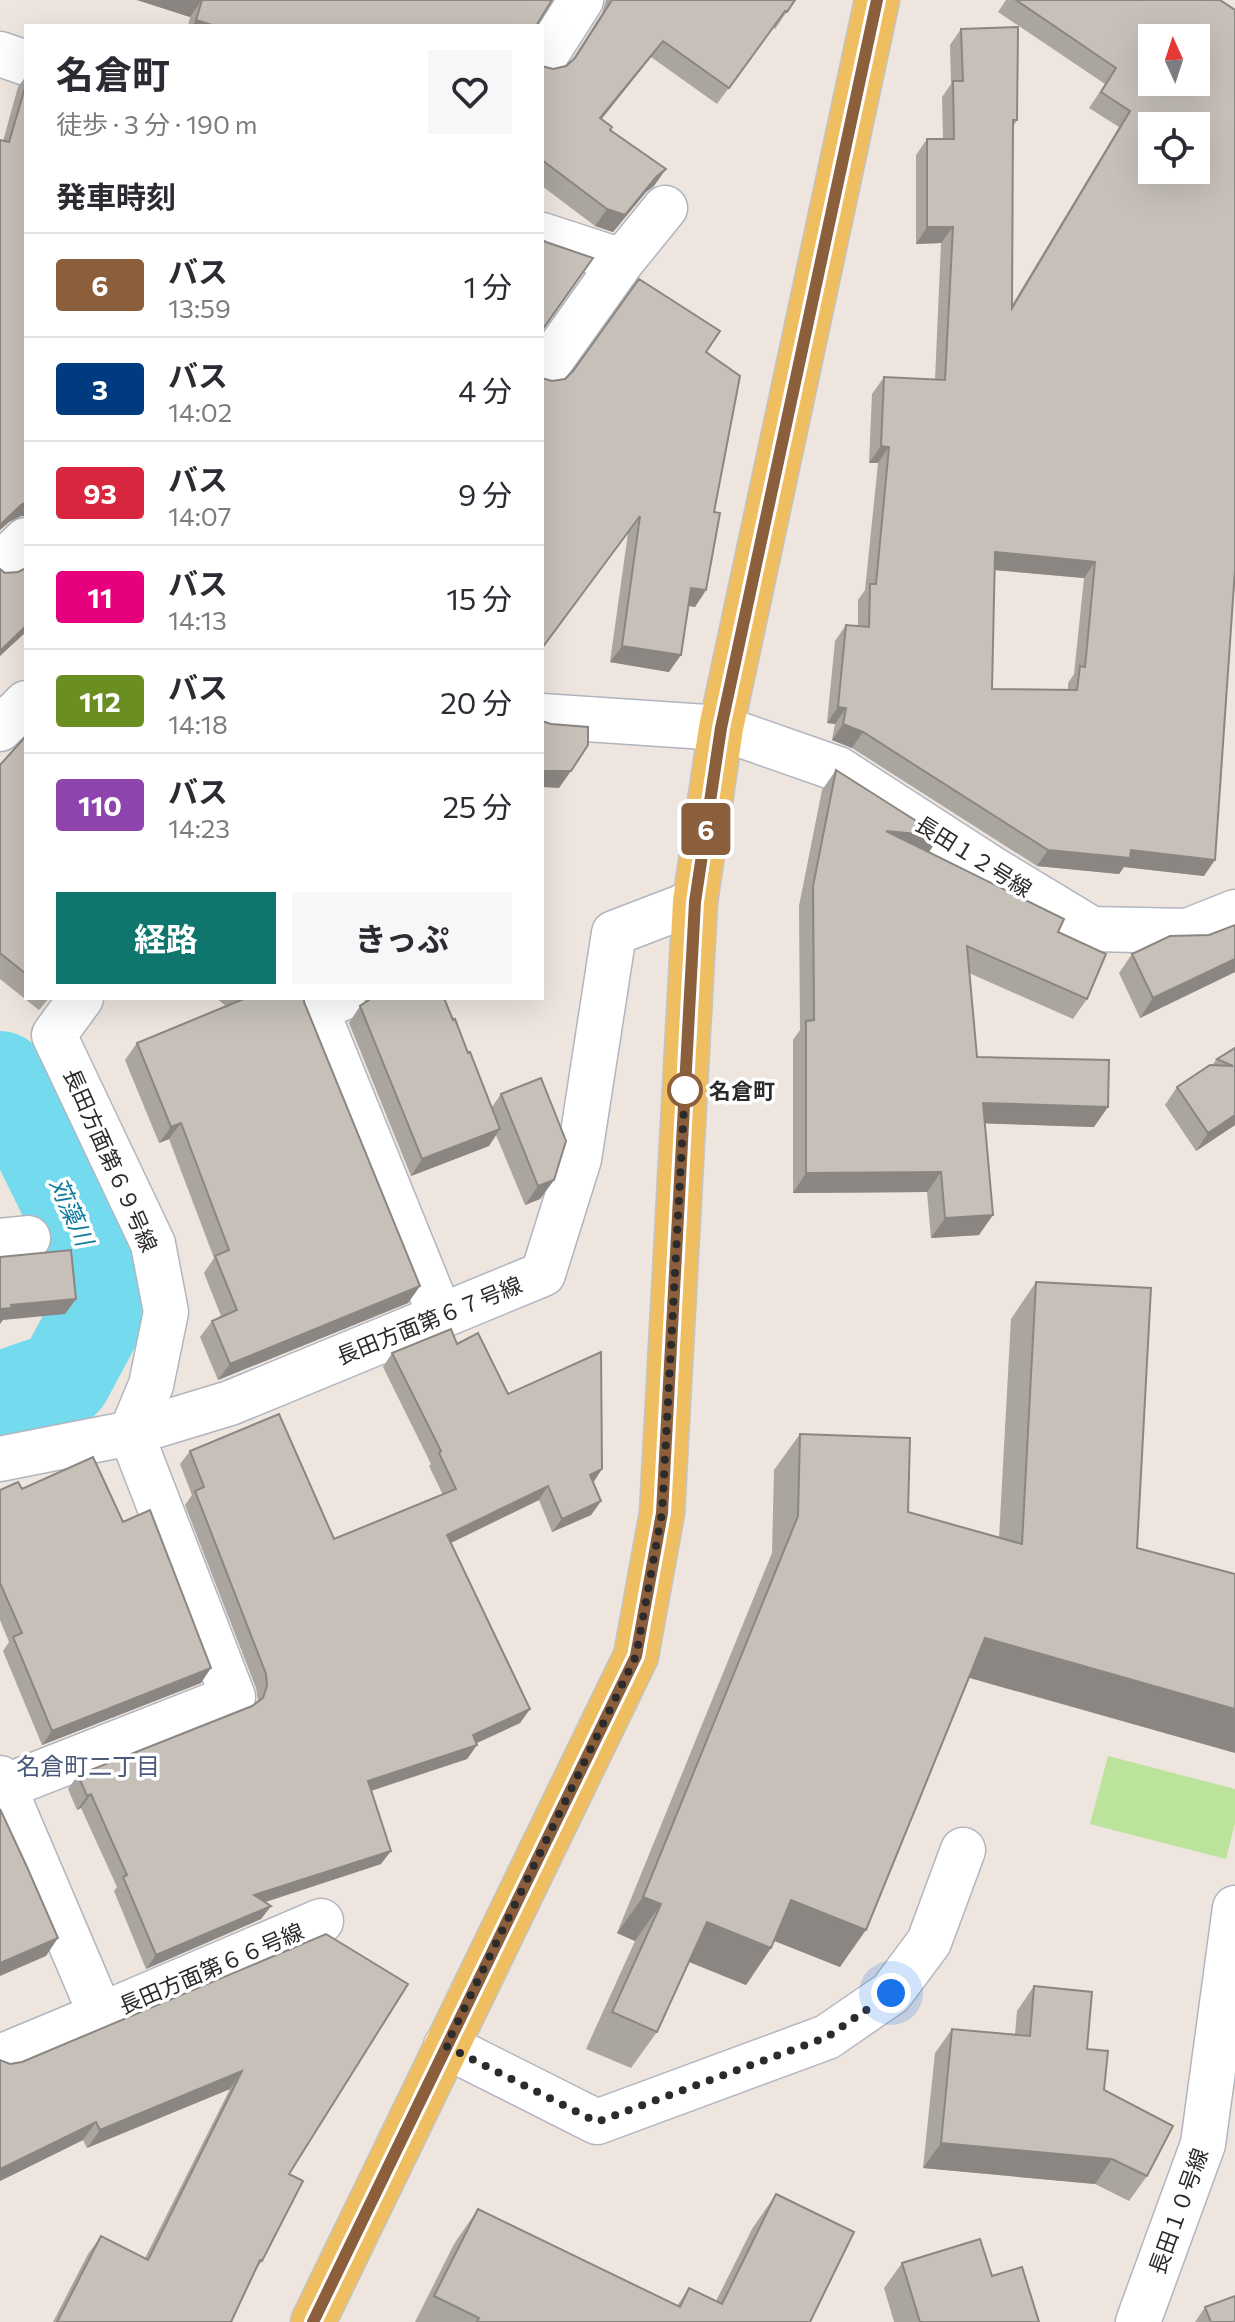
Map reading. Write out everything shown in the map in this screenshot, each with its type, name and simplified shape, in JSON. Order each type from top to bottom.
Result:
[{"type":"main road","points":[[313,2322],[636,1656],[662,1513],[695,902],[721,728],[877,0]]},
{"type":"street","points":[[544,58],[581,0]]},
{"type":"street","points":[[0,54],[24,62]]},
{"type":"street","points":[[544,370],[622,261],[665,208]]},
{"type":"street","points":[[544,236],[622,261]]},
{"type":"street","points":[[0,565],[24,542]]},
{"type":"street","points":[[0,729],[24,705]]},
{"type":"street","name":"長田１２号線","points":[[544,716],[721,728],[838,769],[1092,929],[1187,931],[1235,912]]},
{"type":"street","name":"長田方面第６７号線","points":[[131,1433],[230,1403],[543,1274],[579,1159],[614,933],[695,902]]},
{"type":"street","name":"長田方面第６９号線","points":[[80,1000],[54,1035],[153,1244],[166,1312],[151,1385],[131,1433]]},
{"type":"street","points":[[338,1000],[316,1009],[440,1315]]},
{"type":"street","points":[[0,1459],[131,1433],[233,1697],[2,1783],[101,2015]]},
{"type":"street","points":[[446,2046],[597,2122],[827,2037],[891,1993],[929,1942],[963,1850]]},
{"type":"street","name":"長田１０号線","points":[[1138,2322],[1219,2136],[1235,1908]]},
{"type":"street","name":"長田方面第６６号線","points":[[0,2057],[321,1921]]},
{"type":"green space","points":[[1108,1756],[1235,1789],[1235,1823],[1226,1859],[1090,1824]]},
{"type":"building","points":[[202,0],[552,0],[537,24],[209,24],[196,20]]},
{"type":"building","points":[[612,0],[795,0],[729,88],[663,41],[600,118],[612,127],[610,130],[666,169],[625,215],[607,209],[544,162],[544,67],[553,69],[566,66],[575,58]]},
{"type":"building","points":[[1016,0],[1220,0],[1235,10],[1235,570],[1215,860],[1131,850],[1130,858],[1048,850],[863,732],[843,724],[846,708],[838,707],[846,625],[869,627],[870,584],[876,584],[889,447],[881,446],[884,377],[945,380],[953,227],[927,227],[927,139],[954,139],[953,81],[963,81],[961,29],[1018,27],[1017,120],[1013,120],[1012,308],[1130,111],[1101,92],[1116,68]],"holes":[[[995,552],[1095,562],[1085,667],[1080,666],[1077,690],[992,689]]]},
{"type":"building","points":[[24,91],[24,503],[0,525],[0,140],[9,142]]},
{"type":"building","points":[[544,241],[593,258],[544,327]]},
{"type":"building","points":[[639,279],[720,331],[706,352],[740,376],[714,512],[720,513],[706,590],[691,588],[681,655],[622,646],[640,516],[544,645],[544,379],[565,379]]},
{"type":"building","points":[[0,569],[5,573],[24,569],[24,628],[0,651]]},
{"type":"building","points":[[544,722],[588,727],[588,745],[571,771],[544,771]]},
{"type":"building","points":[[24,738],[24,972],[0,953],[0,765]]},
{"type":"building","points":[[836,770],[940,836],[886,831],[1064,919],[1058,932],[1106,954],[1087,999],[967,946],[977,1057],[1109,1060],[1108,1107],[983,1103],[993,1215],[945,1218],[941,1172],[806,1173],[806,1021],[814,1020],[813,886]]},
{"type":"building","points":[[1235,925],[1235,959],[1153,998],[1132,954],[1170,936],[1209,935]]},
{"type":"building","points":[[241,1000],[304,1000],[420,1286],[230,1364],[212,1321],[237,1310],[215,1256],[229,1250],[181,1123],[171,1127],[137,1043]]},
{"type":"building","points":[[369,1000],[445,1000],[470,1052],[500,1129],[422,1159],[360,1006]]},
{"type":"building","points":[[1235,1048],[1235,1115],[1208,1133],[1177,1087],[1210,1065],[1233,1066],[1217,1059]]},
{"type":"building","points":[[541,1078],[566,1141],[554,1180],[538,1186],[501,1094]]},
{"type":"building","points":[[71,1250],[76,1299],[11,1305],[12,1308],[0,1309],[0,1257]]},
{"type":"building","points":[[1036,1282],[1151,1288],[1137,1548],[1235,1574],[1235,1709],[985,1638],[866,1930],[791,1900],[771,1948],[707,1922],[657,2032],[612,2012],[661,1904],[643,1897],[798,1516],[800,1434],[910,1438],[908,1512],[1022,1544]]},
{"type":"building","points":[[451,1329],[457,1344],[478,1333],[508,1394],[601,1352],[602,1469],[590,1475],[601,1501],[562,1519],[548,1486],[447,1535],[530,1709],[473,1735],[477,1745],[368,1781],[391,1851],[254,1895],[271,1906],[156,1955],[123,1877],[127,1875],[91,1794],[87,1796],[78,1775],[252,1706],[263,1698],[267,1686],[266,1674],[195,1491],[204,1487],[190,1451],[279,1414],[334,1539],[456,1489],[439,1453],[441,1451],[392,1353]]},
{"type":"building","points":[[93,1457],[123,1522],[150,1510],[211,1668],[52,1731],[13,1637],[22,1633],[0,1583],[0,1490],[18,1482],[22,1489]]},
{"type":"building","points":[[0,1809],[58,1938],[0,1963]]},
{"type":"building","points":[[326,1934],[408,1984],[289,2174],[303,2181],[231,2322],[57,2322],[101,2236],[148,2260],[242,2071],[100,2130],[96,2122],[0,2169],[0,2060],[10,2064],[22,2062]]},
{"type":"building","points":[[1034,1986],[1092,1992],[1087,2049],[1108,2051],[1104,2090],[1173,2126],[1147,2176],[1112,2159],[941,2143],[952,2029],[1030,2036]]},
{"type":"building","points":[[776,2194],[854,2232],[810,2322],[477,2322],[479,2318],[434,2296],[478,2209],[680,2307],[689,2288],[722,2304]]},
{"type":"building","points":[[980,2239],[992,2276],[1022,2267],[1039,2322],[920,2322],[902,2263]]},
{"type":"building","points":[[1235,2296],[1235,2322],[1211,2322],[1205,2307]]},
{"type":"waterway","name":"苅藻川","points":[[0,1079],[25,1112],[92,1248],[94,1322],[64,1378],[0,1400]]},
{"type":"bus line","name":"6","points":[[313,2322],[636,1656],[662,1513],[695,902],[721,728],[877,0]]},
{"type":"place","name":"名倉町","points":[[685,1090]]},
{"type":"district","name":"名倉町二丁目","points":[[88,1765]]},
{"type":"route","points":[[685,1090],[662,1513],[636,1656],[446,2046],[597,2122],[827,2037],[891,1993]]}]
